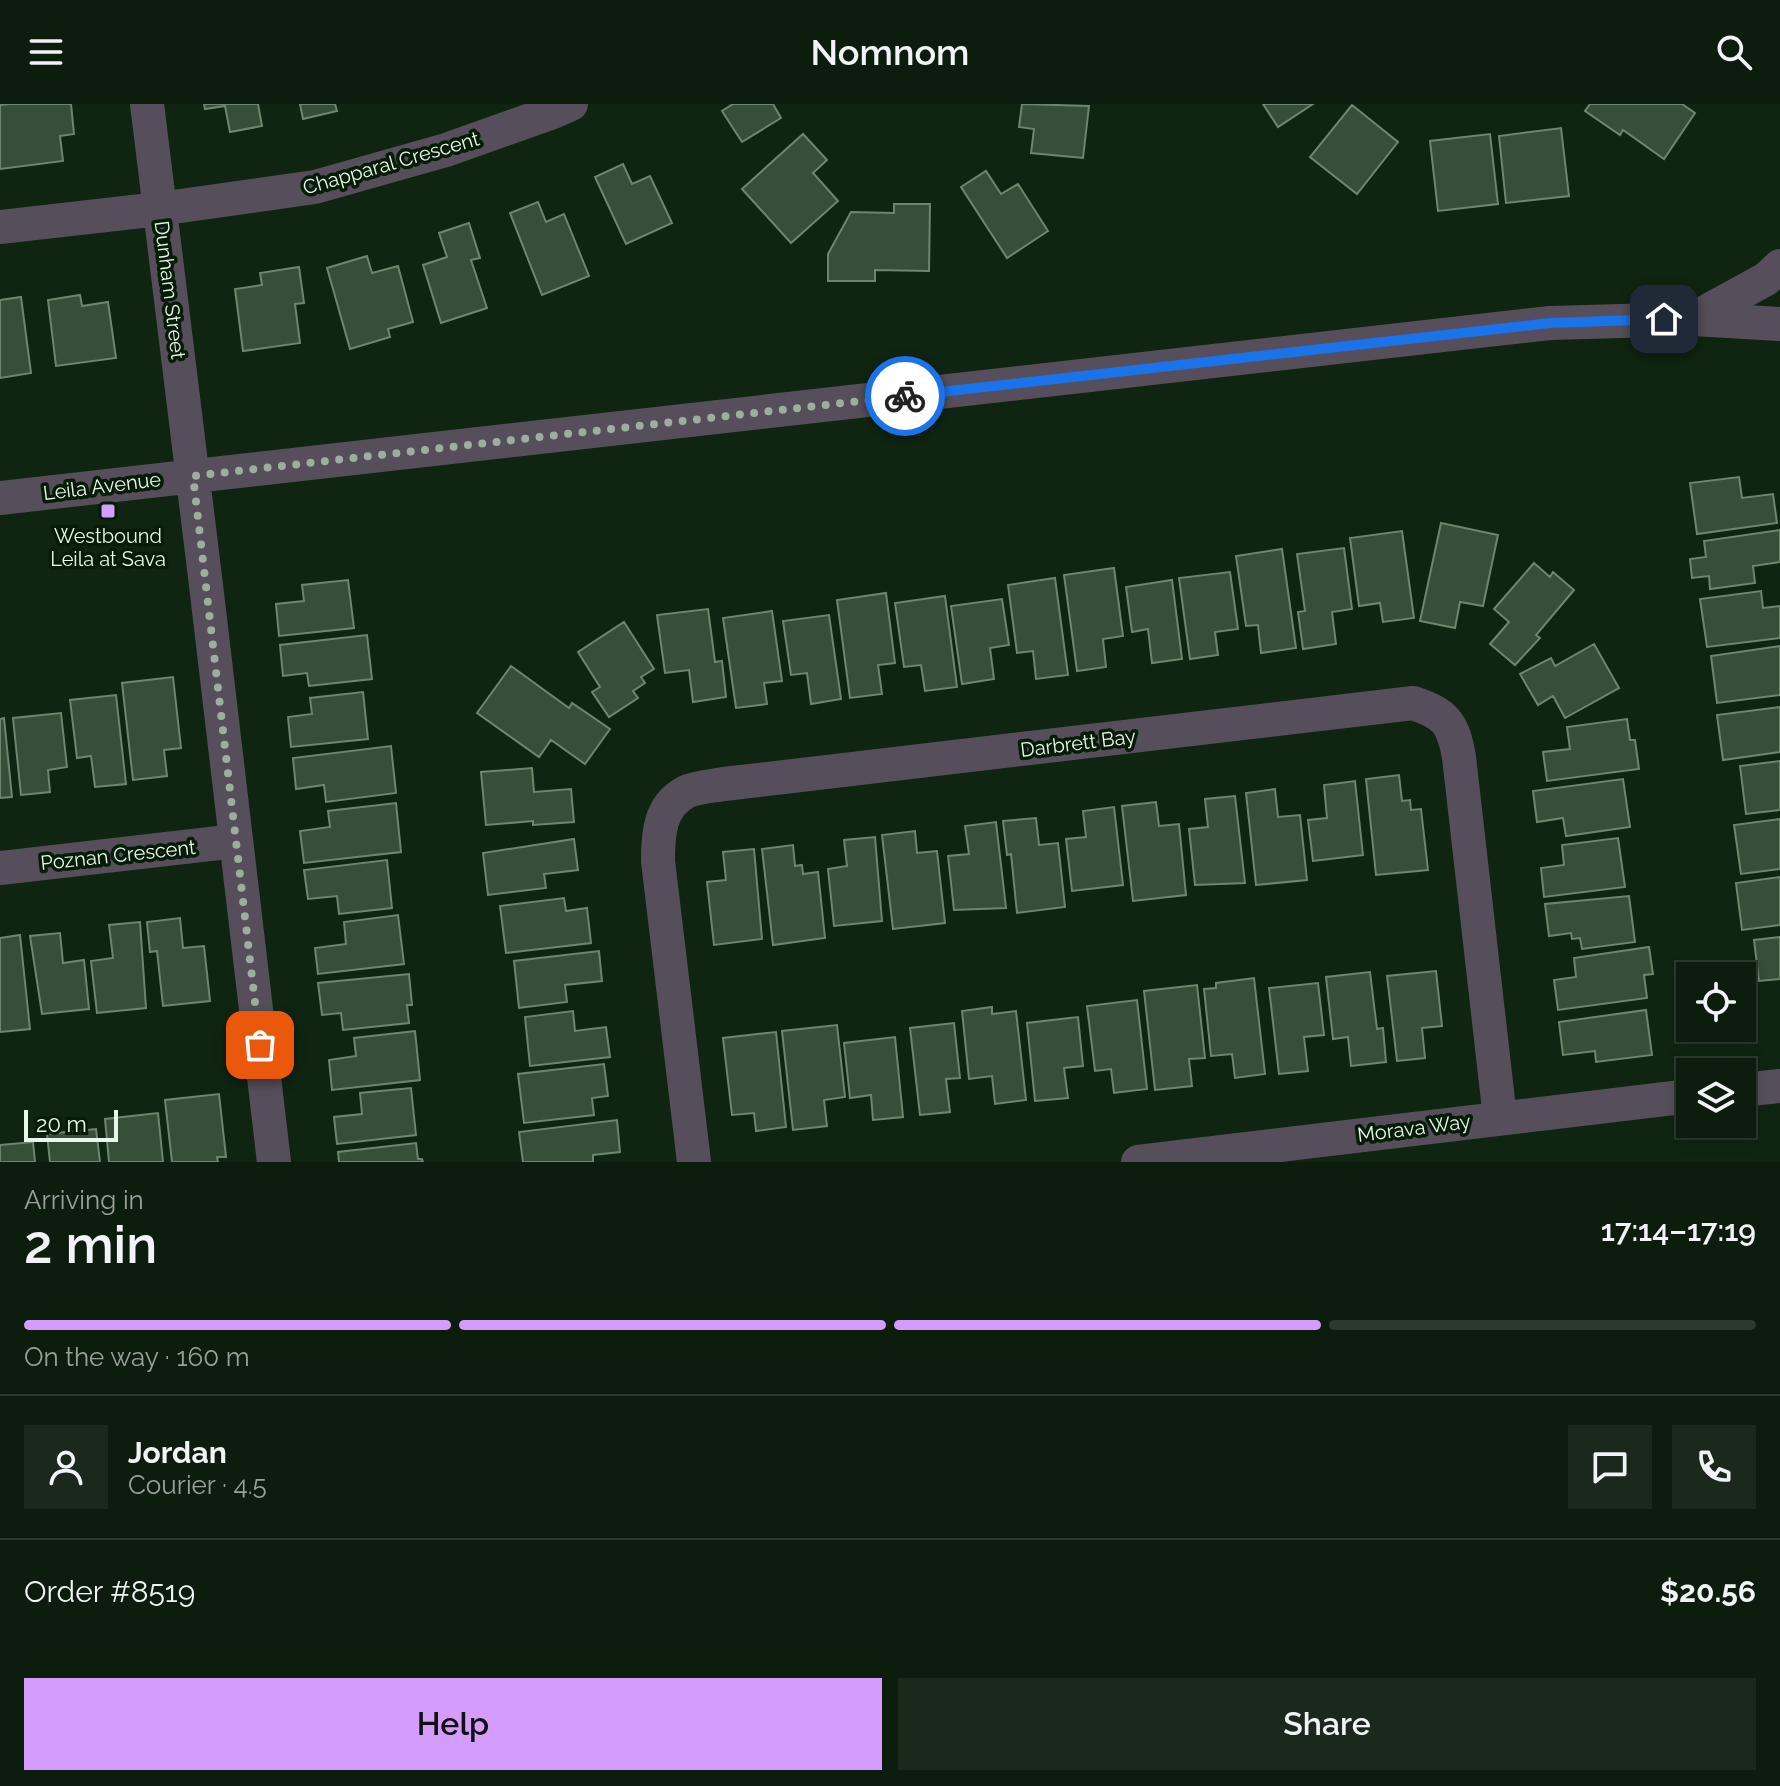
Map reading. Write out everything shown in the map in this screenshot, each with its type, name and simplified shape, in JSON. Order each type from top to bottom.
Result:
[{"type":"street","name":"Dunham Street","points":[[147,104],[274,1162]]},
{"type":"street","name":"Chapparal Crescent","points":[[0,227],[315,187],[446,150],[571,104]]},
{"type":"street","points":[[1693,319],[1766,279],[1780,266]]},
{"type":"street","name":"Leila Avenue","points":[[0,498],[1550,323],[1693,319],[1780,324]]},
{"type":"street","name":"Darbrett Bay","points":[[694,1162],[658,861],[658,832],[668,806],[687,791],[724,784],[1413,703],[1433,710],[1446,721],[1455,735],[1500,1118]]},
{"type":"street","name":"Poznan Crescent","points":[[0,868],[236,841]]},
{"type":"street","points":[[1756,1089],[1780,1086]]},
{"type":"street","name":"Morava Way","points":[[1138,1162],[1676,1098]]},
{"type":"building","points":[[71,104],[74,134],[60,136],[63,161],[0,169],[0,105]]},
{"type":"building","points":[[204,104],[258,104],[262,126],[230,132],[225,106],[205,109]]},
{"type":"building","points":[[300,104],[335,104],[337,111],[303,119]]},
{"type":"building","points":[[733,104],[773,104],[781,118],[742,142],[722,111]]},
{"type":"building","points":[[1022,104],[1089,106],[1083,158],[1031,153],[1034,129],[1019,127]]},
{"type":"building","points":[[1263,104],[1313,104],[1278,127]]},
{"type":"building","points":[[1590,104],[1682,104],[1695,113],[1664,159],[1623,130],[1620,135],[1585,111]]},
{"type":"building","points":[[1352,105],[1398,142],[1357,194],[1310,157]]},
{"type":"building","points":[[1561,128],[1569,196],[1506,203],[1499,136]]},
{"type":"building","points":[[803,134],[827,160],[813,173],[838,201],[791,243],[742,189]]},
{"type":"building","points":[[1490,134],[1498,204],[1438,211],[1430,141]]},
{"type":"building","points":[[623,164],[632,184],[650,176],[672,223],[626,244],[595,177]]},
{"type":"building","points":[[986,171],[1001,194],[1018,184],[1048,231],[1007,258],[961,187]]},
{"type":"building","points":[[538,202],[546,222],[564,214],[589,276],[542,295],[510,213]]},
{"type":"building","points":[[894,204],[930,204],[929,271],[875,270],[875,281],[828,281],[828,254],[851,212],[894,213]]},
{"type":"building","points":[[469,223],[480,258],[471,260],[487,308],[441,323],[423,265],[447,257],[439,233]]},
{"type":"building","points":[[367,256],[372,273],[398,266],[413,322],[388,329],[390,337],[350,349],[327,268]]},
{"type":"building","points":[[299,267],[304,303],[295,304],[300,343],[243,351],[235,289],[262,285],[260,273]]},
{"type":"building","points":[[80,295],[82,306],[108,302],[116,358],[56,366],[48,300]]},
{"type":"building","points":[[21,297],[31,373],[0,378],[0,300]]},
{"type":"building","points":[[1739,477],[1742,498],[1773,494],[1777,523],[1697,534],[1690,483]]},
{"type":"building","points":[[1441,523],[1498,535],[1483,606],[1460,602],[1455,628],[1420,621]]},
{"type":"building","points":[[1780,530],[1780,562],[1753,566],[1755,583],[1710,589],[1709,576],[1692,578],[1690,559],[1706,557],[1704,541]]},
{"type":"building","points":[[1402,531],[1414,618],[1383,622],[1380,603],[1359,606],[1350,538]]},
{"type":"building","points":[[1344,548],[1352,609],[1332,612],[1336,644],[1303,649],[1298,612],[1305,611],[1297,554]]},
{"type":"building","points":[[1282,549],[1296,648],[1261,653],[1258,625],[1246,626],[1236,556]]},
{"type":"building","points":[[1534,563],[1550,577],[1553,572],[1574,590],[1536,635],[1540,638],[1515,665],[1490,644],[1509,622],[1494,609]]},
{"type":"building","points":[[1114,568],[1123,636],[1103,639],[1106,667],[1077,671],[1064,575]]},
{"type":"building","points":[[1230,572],[1238,629],[1215,632],[1218,655],[1190,659],[1179,578]]},
{"type":"building","points":[[1055,578],[1068,675],[1036,679],[1033,651],[1017,653],[1008,585]]},
{"type":"building","points":[[348,580],[354,628],[279,636],[276,604],[304,601],[302,585]]},
{"type":"building","points":[[1172,580],[1182,659],[1152,663],[1148,629],[1132,632],[1126,587]]},
{"type":"building","points":[[1761,591],[1763,608],[1780,606],[1780,638],[1707,647],[1700,599]]},
{"type":"building","points":[[886,593],[895,663],[878,665],[882,694],[850,698],[837,600]]},
{"type":"building","points":[[945,596],[957,687],[925,691],[921,665],[904,667],[895,603]]},
{"type":"building","points":[[1002,599],[1009,645],[990,648],[994,679],[962,684],[951,606]]},
{"type":"building","points":[[708,609],[715,662],[722,661],[726,697],[693,702],[689,670],[665,673],[657,615]]},
{"type":"building","points":[[772,611],[782,681],[764,683],[767,704],[736,708],[723,618]]},
{"type":"building","points":[[829,615],[841,699],[811,704],[807,673],[791,675],[783,621]]},
{"type":"building","points":[[624,622],[654,669],[641,677],[645,683],[633,691],[638,698],[609,717],[592,692],[600,687],[578,652]]},
{"type":"building","points":[[367,635],[372,679],[309,686],[307,673],[283,676],[280,645]]},
{"type":"building","points":[[1594,644],[1619,688],[1565,718],[1553,696],[1538,705],[1520,674],[1551,658],[1555,666]]},
{"type":"building","points":[[1780,646],[1780,695],[1717,703],[1711,656]]},
{"type":"building","points":[[511,666],[569,708],[572,703],[610,729],[585,764],[551,740],[539,757],[477,713]]},
{"type":"building","points":[[173,677],[181,748],[164,750],[167,776],[133,780],[122,683]]},
{"type":"building","points":[[363,692],[368,739],[291,747],[288,717],[312,714],[310,698]]},
{"type":"building","points":[[116,695],[126,784],[95,787],[91,756],[77,758],[70,700]]},
{"type":"building","points":[[1780,707],[1780,752],[1723,760],[1717,715]]},
{"type":"building","points":[[61,713],[67,767],[48,770],[50,792],[21,795],[13,718]]},
{"type":"building","points":[[4,718],[12,797],[0,798],[0,719]]},
{"type":"building","points":[[1627,719],[1630,740],[1635,740],[1639,769],[1547,781],[1543,752],[1570,749],[1567,727]]},
{"type":"building","points":[[391,746],[396,793],[326,802],[324,785],[296,789],[293,758]]},
{"type":"building","points":[[1780,761],[1780,810],[1746,814],[1740,766]]},
{"type":"building","points":[[532,768],[534,792],[571,789],[574,822],[486,825],[481,772]]},
{"type":"building","points":[[1399,775],[1402,801],[1410,800],[1411,810],[1421,809],[1428,870],[1376,875],[1366,779]]},
{"type":"building","points":[[1623,779],[1630,827],[1566,836],[1563,818],[1537,822],[1533,791]]},
{"type":"building","points":[[1355,781],[1363,855],[1313,861],[1308,820],[1327,818],[1324,785]]},
{"type":"building","points":[[1275,789],[1278,817],[1300,815],[1307,880],[1256,885],[1246,793]]},
{"type":"building","points":[[1235,796],[1245,883],[1195,885],[1189,829],[1208,827],[1205,799]]},
{"type":"building","points":[[1156,802],[1159,826],[1179,824],[1186,895],[1133,901],[1122,806]]},
{"type":"building","points":[[396,803],[401,852],[304,863],[300,831],[330,827],[328,811]]},
{"type":"building","points":[[1114,807],[1123,885],[1072,891],[1066,839],[1086,837],[1083,811]]},
{"type":"building","points":[[1036,818],[1039,845],[1058,843],[1065,907],[1017,913],[1011,854],[1007,855],[1003,821]]},
{"type":"building","points":[[1780,819],[1780,869],[1741,874],[1734,825]]},
{"type":"building","points":[[996,822],[1006,908],[954,910],[948,856],[969,854],[965,826]]},
{"type":"building","points":[[915,831],[917,853],[937,851],[945,923],[893,929],[882,835]]},
{"type":"building","points":[[875,837],[882,921],[834,926],[828,869],[847,866],[844,840]]},
{"type":"building","points":[[1618,838],[1625,887],[1544,897],[1541,868],[1564,865],[1562,845]]},
{"type":"building","points":[[574,839],[578,870],[544,874],[546,888],[488,895],[483,853]]},
{"type":"building","points":[[793,845],[795,866],[802,865],[803,874],[818,872],[825,938],[773,945],[762,849]]},
{"type":"building","points":[[754,849],[762,939],[714,945],[707,882],[726,880],[723,852]]},
{"type":"building","points":[[387,860],[392,908],[339,914],[337,896],[308,899],[304,870]]},
{"type":"building","points":[[1780,877],[1780,925],[1742,930],[1736,883]]},
{"type":"building","points":[[1629,896],[1635,942],[1582,949],[1580,938],[1572,939],[1571,933],[1549,936],[1545,904]]},
{"type":"building","points":[[564,898],[566,911],[587,908],[591,943],[506,953],[500,906]]},
{"type":"building","points":[[398,915],[404,964],[318,974],[315,948],[346,944],[344,922]]},
{"type":"building","points":[[180,918],[183,948],[204,946],[210,1001],[163,1006],[157,951],[150,952],[147,922]]},
{"type":"building","points":[[140,922],[146,1008],[97,1013],[91,961],[113,958],[109,925]]},
{"type":"building","points":[[60,933],[63,963],[84,960],[89,1009],[42,1014],[30,936]]},
{"type":"building","points":[[20,935],[30,1029],[0,1032],[0,938]]},
{"type":"building","points":[[1780,937],[1780,979],[1759,981],[1754,940]]},
{"type":"building","points":[[1649,947],[1653,974],[1644,975],[1647,998],[1558,1010],[1554,980],[1576,977],[1574,958]]},
{"type":"building","points":[[599,951],[602,981],[565,985],[567,1002],[519,1008],[514,961]]},
{"type":"building","points":[[1436,971],[1442,1026],[1422,1028],[1425,1058],[1397,1061],[1387,976]]},
{"type":"building","points":[[1370,972],[1377,1029],[1383,1028],[1386,1062],[1351,1066],[1348,1037],[1333,1039],[1326,977]]},
{"type":"building","points":[[409,974],[412,1005],[407,1005],[409,1023],[343,1030],[341,1013],[322,1015],[318,983]]},
{"type":"building","points":[[1254,978],[1265,1074],[1235,1078],[1232,1054],[1211,1056],[1204,989],[1216,988],[1216,983]]},
{"type":"building","points":[[1318,983],[1324,1035],[1304,1037],[1308,1071],[1279,1074],[1269,988]]},
{"type":"building","points":[[1197,985],[1205,1058],[1189,1059],[1192,1086],[1155,1090],[1144,991]]},
{"type":"building","points":[[1137,1000],[1147,1089],[1114,1093],[1111,1069],[1095,1071],[1087,1006]]},
{"type":"building","points":[[992,1007],[992,1014],[1016,1011],[1026,1100],[995,1104],[992,1076],[969,1079],[962,1011]]},
{"type":"building","points":[[1646,1010],[1652,1055],[1596,1062],[1595,1051],[1563,1055],[1559,1022]]},
{"type":"building","points":[[573,1011],[575,1031],[606,1027],[610,1057],[530,1066],[525,1017]]},
{"type":"building","points":[[1078,1017],[1083,1066],[1064,1068],[1068,1098],[1035,1101],[1027,1023]]},
{"type":"building","points":[[954,1023],[960,1078],[946,1079],[950,1112],[920,1115],[910,1028]]},
{"type":"building","points":[[837,1025],[845,1097],[824,1100],[827,1126],[793,1130],[782,1031]]},
{"type":"building","points":[[415,1031],[420,1080],[332,1090],[329,1060],[356,1056],[354,1038]]},
{"type":"building","points":[[776,1032],[786,1127],[756,1131],[754,1113],[732,1115],[723,1038]]},
{"type":"building","points":[[895,1037],[903,1117],[873,1120],[871,1095],[850,1098],[844,1043]]},
{"type":"building","points":[[604,1064],[608,1096],[592,1098],[594,1115],[524,1123],[518,1074]]},
{"type":"building","points":[[411,1088],[416,1135],[337,1144],[334,1117],[362,1114],[360,1093]]},
{"type":"building","points":[[219,1094],[226,1157],[217,1157],[218,1162],[172,1162],[165,1100]]},
{"type":"building","points":[[158,1113],[163,1162],[109,1162],[105,1119]]},
{"type":"building","points":[[617,1120],[620,1152],[593,1155],[593,1162],[523,1162],[519,1132]]},
{"type":"building","points":[[96,1129],[100,1162],[50,1162],[47,1134]]},
{"type":"building","points":[[33,1142],[35,1162],[0,1162],[0,1145]]},
{"type":"building","points":[[416,1143],[418,1159],[423,1162],[339,1162],[338,1152]]},
{"type":"way so far","points":[[260,1045],[193,476],[905,396]]},
{"type":"place","name":"Westbound Leila at Sava","points":[[108,511]]},
{"type":"route","points":[[905,396],[1550,323],[1664,319]]}]
